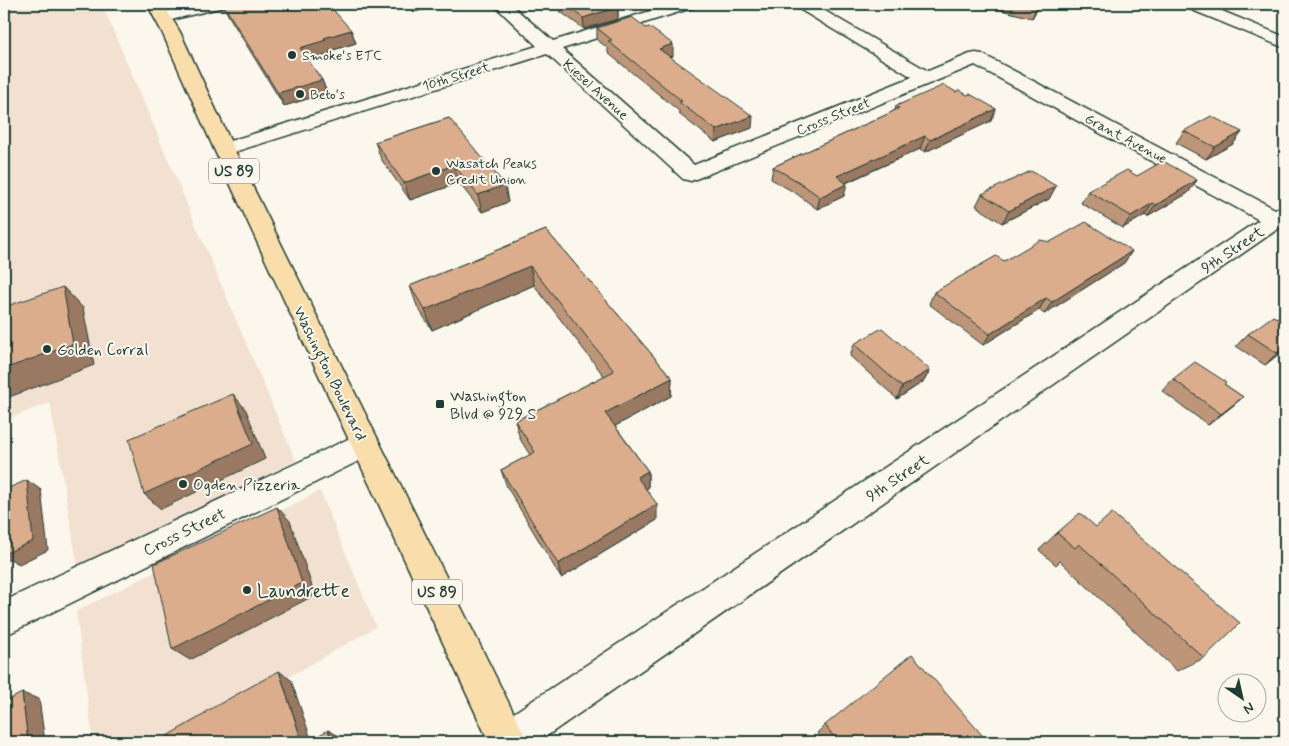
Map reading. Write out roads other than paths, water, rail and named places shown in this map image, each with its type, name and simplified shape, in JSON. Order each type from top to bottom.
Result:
[{"type":"main road","name":"Washington Boulevard","points":[[159,11],[509,741]]},
{"type":"street","points":[[159,11],[217,4]]},
{"type":"street","name":"Kiesel Avenue","points":[[501,4],[691,174]]},
{"type":"street","name":"10th Street","points":[[224,149],[689,4]]},
{"type":"street","points":[[802,4],[926,78]]},
{"type":"street","points":[[1191,4],[1285,42]]},
{"type":"street","name":"Cross Street","points":[[691,174],[976,58]]},
{"type":"street","name":"Grant Avenue","points":[[976,58],[1278,224]]},
{"type":"street","name":"9th Street","points":[[509,741],[1278,224]]},
{"type":"street","name":"Cross Street","points":[[4,619],[365,444]]},
{"type":"place","name":"Smoke's ETC","points":[[292,55]]},
{"type":"place","name":"Beto's","points":[[300,94]]},
{"type":"place","name":"Wasatch Peaks Credit Union","points":[[436,171]]},
{"type":"place","name":"Golden Corral","points":[[47,349]]},
{"type":"place","name":"Washington Blvd @ 929 S","points":[[440,404]]},
{"type":"place","name":"Ogden Pizzeria","points":[[183,484]]},
{"type":"place","name":"Laundrette","points":[[247,590]]}]
